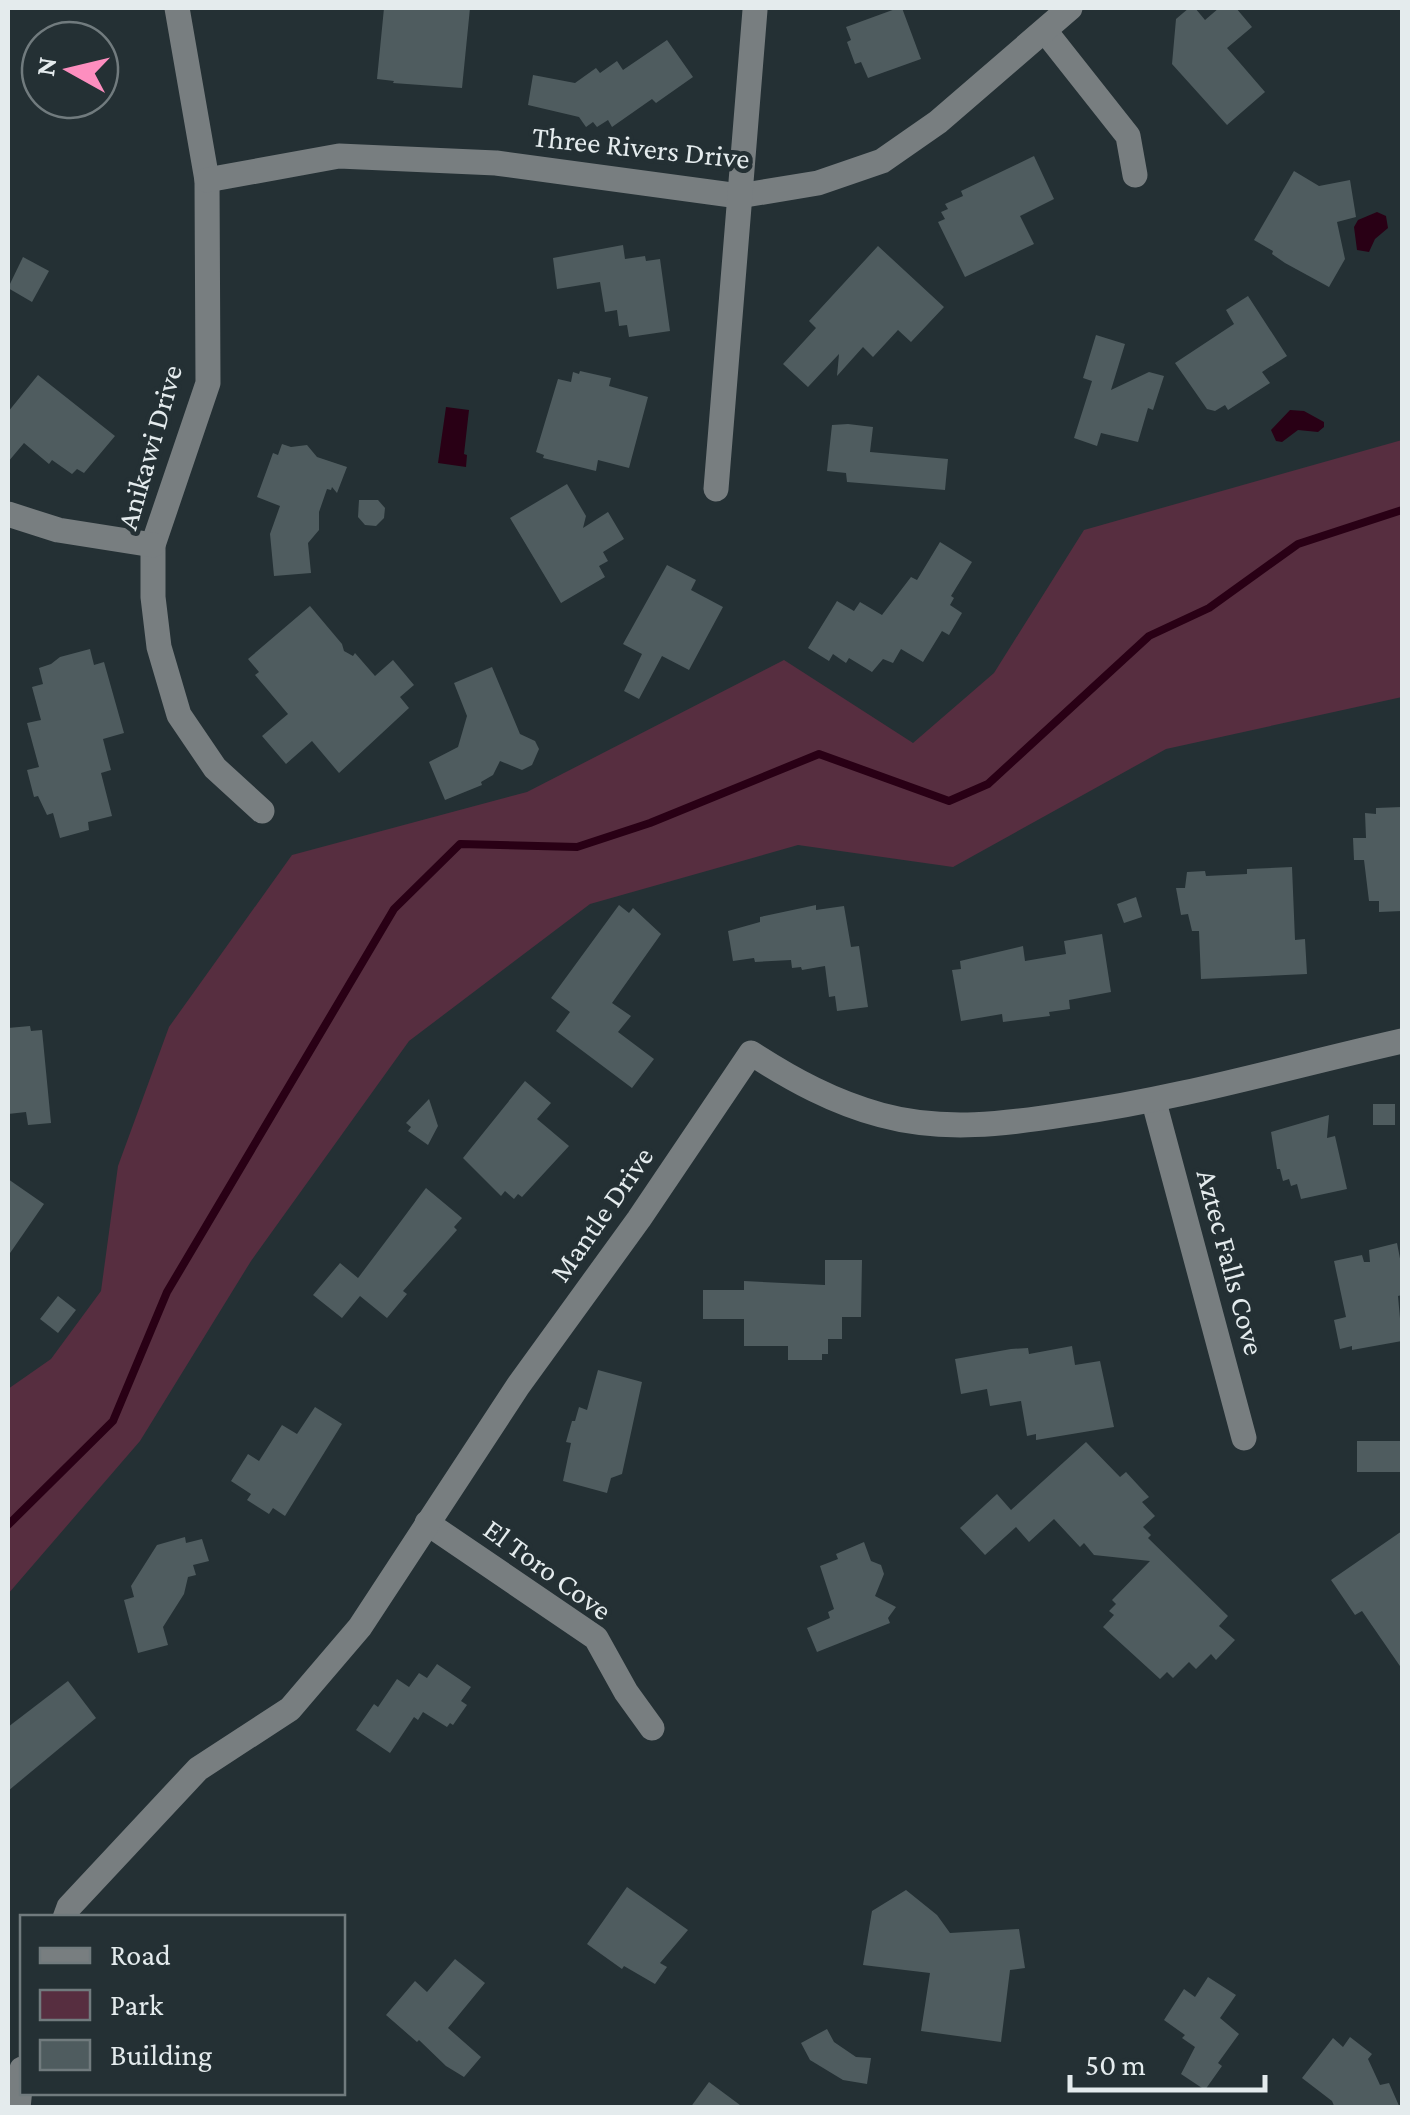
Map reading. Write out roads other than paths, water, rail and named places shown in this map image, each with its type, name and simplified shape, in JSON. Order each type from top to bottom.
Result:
[{"type":"street","name":"Anikawi Drive","points":[[177,8],[208,180],[208,383],[153,545],[153,596],[159,647],[178,715],[215,768],[262,811]]},
{"type":"street","name":"Three Rivers Drive","points":[[208,180],[339,156],[496,163],[739,196],[818,183],[882,161],[938,122],[1070,8]]},
{"type":"street","points":[[716,490],[755,10]]},
{"type":"street","points":[[1045,31],[1128,136],[1135,176]]},
{"type":"street","points":[[8,514],[58,530],[153,545]]},
{"type":"street","name":"Mantle Drive","points":[[66,1915],[69,1907],[198,1769],[290,1709],[360,1627],[427,1522],[752,1053],[795,1081],[839,1102],[884,1116],[930,1124],[978,1126],[1154,1102],[1402,1041]]},
{"type":"street","name":"Aztec Falls Cove","points":[[1154,1102],[1244,1438]]},
{"type":"street","name":"El Toro Cove","points":[[427,1522],[596,1638],[626,1692],[652,1728]]},
{"type":"waterway","points":[[8,1525],[113,1421],[167,1292],[394,909],[460,844],[577,847],[650,823],[819,754],[949,801],[988,784],[1149,636],[1209,608],[1298,544],[1402,510]]}]
